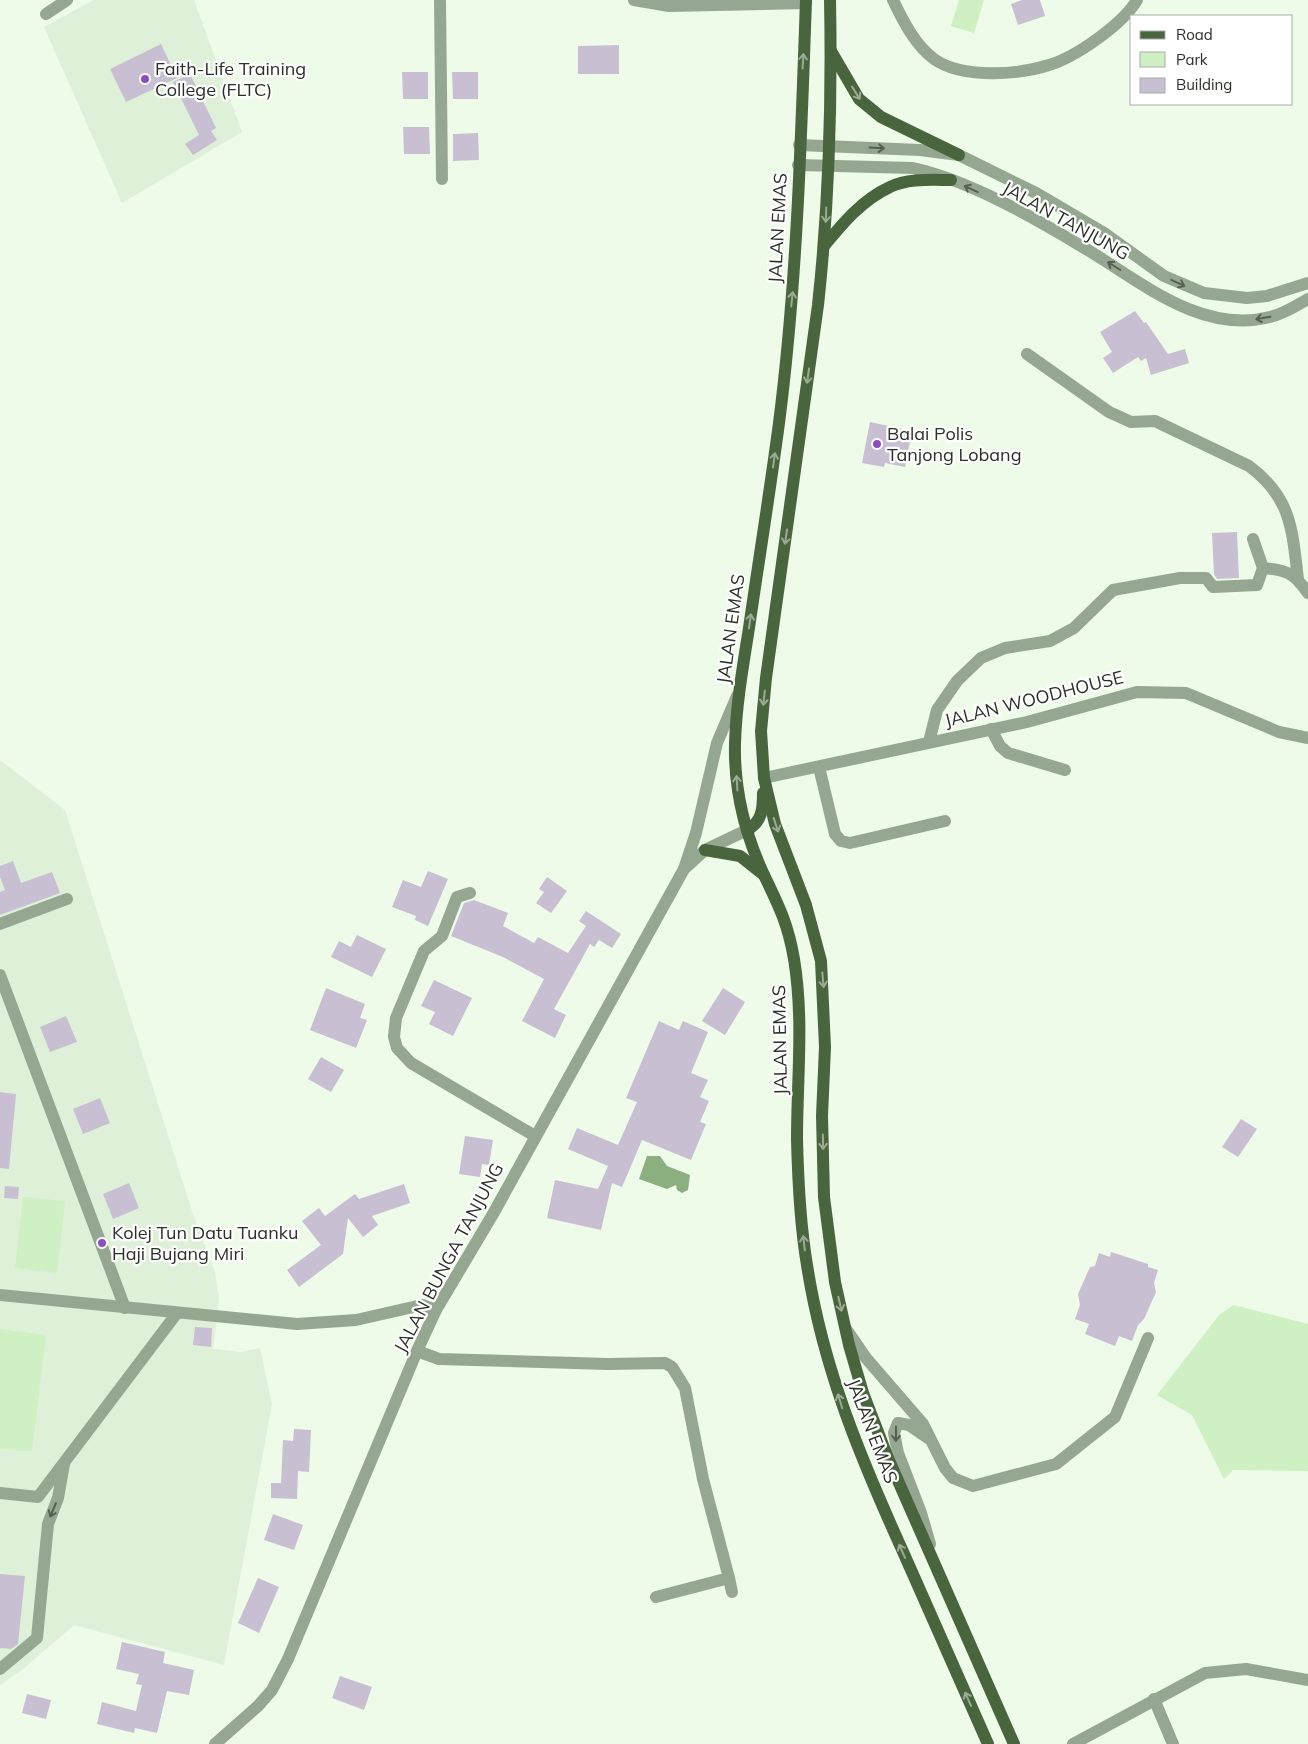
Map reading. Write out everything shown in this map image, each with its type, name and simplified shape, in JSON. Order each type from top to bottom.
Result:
[{"type":"main road","name":"JALAN EMAS","points":[[830,0],[831,51],[824,246],[817,315],[760,731],[764,778],[775,824],[806,905],[821,960],[825,1047],[822,1116],[824,1197],[834,1273],[846,1329],[863,1393],[888,1458],[1014,1744]]},
{"type":"main road","name":"JALAN EMAS","points":[[806,1],[795,268],[779,422],[740,690],[735,745],[737,792],[746,830],[764,875],[777,898],[786,923],[798,984],[800,1013],[798,1140],[801,1217],[806,1264],[821,1336],[842,1408],[875,1490],[988,1744]]},
{"type":"main road","points":[[831,51],[859,99],[881,117],[959,155]]},
{"type":"main road","points":[[824,246],[852,212],[890,186],[916,180],[951,180]]},
{"type":"main road","points":[[746,830],[755,825],[763,812],[764,778]]},
{"type":"main road","points":[[705,850],[740,856],[764,875]]},
{"type":"street","points":[[46,14],[67,0]]},
{"type":"street","points":[[440,0],[442,179]]},
{"type":"street","points":[[634,0],[669,6],[806,1]]},
{"type":"street","points":[[893,0],[908,30],[934,59],[954,69],[977,74],[1050,65],[1078,52],[1106,32],[1133,8],[1137,0]]},
{"type":"street","name":"JALAN TANJUNG","points":[[799,145],[920,150],[959,155],[1044,198],[1104,233],[1164,276],[1184,286],[1211,294],[1247,298],[1267,296],[1308,283]]},
{"type":"street","name":"JALAN TANJUNG","points":[[798,165],[913,168],[951,180],[1018,211],[1081,246],[1172,303],[1202,314],[1239,320],[1256,319],[1287,311],[1308,299]]},
{"type":"street","points":[[1027,354],[1109,412],[1132,422],[1155,421],[1249,466],[1263,476],[1280,496],[1292,526],[1298,579]]},
{"type":"street","points":[[929,742],[937,710],[957,681],[981,658],[1005,648],[1050,641],[1074,628],[1113,590],[1180,578],[1206,578],[1213,587],[1257,585],[1263,568],[1253,540]]},
{"type":"street","points":[[1263,568],[1283,570],[1298,579],[1308,593]]},
{"type":"street","points":[[684,869],[696,833],[717,743],[740,690]]},
{"type":"street","name":"JALAN WOODHOUSE","points":[[764,778],[991,729],[1137,692],[1186,693],[1279,732],[1308,738]]},
{"type":"street","points":[[991,729],[1000,746],[1008,753],[1066,770]]},
{"type":"street","points":[[819,767],[835,834],[841,841],[850,843],[945,822]]},
{"type":"street","points":[[684,869],[705,850],[746,830]]},
{"type":"street","name":"JALAN BUNGA TANJUNG","points":[[215,1744],[258,1706],[272,1690],[288,1659],[436,1310],[684,869]]},
{"type":"street","points":[[470,893],[458,897],[442,936],[424,951],[396,1018],[394,1037],[397,1048],[412,1062],[535,1136]]},
{"type":"street","points":[[0,924],[67,899]]},
{"type":"street","points":[[0,975],[125,1308]]},
{"type":"street","points":[[0,1295],[296,1324],[356,1320],[422,1305],[436,1310]]},
{"type":"street","points":[[0,1493],[38,1497],[177,1313]]},
{"type":"street","points":[[846,1329],[866,1358],[923,1424],[953,1478],[973,1486],[1056,1464],[1115,1417],[1148,1338]]},
{"type":"street","points":[[417,1351],[439,1359],[608,1364],[665,1363],[672,1367],[685,1388],[703,1479],[732,1592]]},
{"type":"street","points":[[930,1439],[910,1425],[898,1423],[894,1433],[898,1452],[922,1513],[942,1583]]},
{"type":"street","points":[[0,1669],[37,1638],[48,1524],[58,1498],[64,1463]]},
{"type":"street","points":[[656,1596],[729,1578]]},
{"type":"street","points":[[1073,1744],[1204,1673],[1246,1669],[1308,1680]]},
{"type":"street","points":[[1154,1699],[1173,1744]]},
{"type":"shaded area","name":"Faith-Life Training College (FLTC)","points":[[94,0],[194,0],[242,132],[122,203],[44,27]]},
{"type":"shaded area","name":"Kolej Tun Datu Tuanku Haji Bujang Miri","points":[[0,760],[65,810],[193,1214],[215,1272],[219,1298],[213,1349],[241,1352],[260,1348],[272,1404],[224,1665],[74,1625],[22,1670],[0,1685]]},
{"type":"shaded area","points":[[647,1156],[660,1156],[667,1166],[690,1175],[688,1190],[682,1193],[677,1190],[676,1185],[667,1189],[639,1179]]},
{"type":"green space","points":[[959,0],[984,0],[974,33],[951,26]]},
{"type":"green space","points":[[23,1197],[65,1201],[57,1273],[15,1268]]},
{"type":"green space","points":[[1234,1305],[1308,1324],[1308,1471],[1233,1470],[1224,1479],[1192,1415],[1157,1395],[1220,1314]]},
{"type":"green space","points":[[0,1329],[46,1335],[32,1452],[0,1448]]},
{"type":"building","points":[[1022,0],[1040,0],[1045,16],[1018,25],[1011,4]]},
{"type":"building","points":[[161,44],[177,78],[126,102],[110,69]]},
{"type":"building","points":[[619,45],[619,74],[578,74],[578,46]]},
{"type":"building","points":[[402,72],[428,72],[428,99],[403,99]]},
{"type":"building","points":[[452,72],[478,72],[478,99],[453,99]]},
{"type":"building","points":[[190,74],[216,128],[211,131],[217,140],[193,155],[185,144],[199,135],[173,82]]},
{"type":"building","points":[[403,127],[429,127],[430,154],[404,154]]},
{"type":"building","points":[[478,133],[479,160],[453,161],[453,134]]},
{"type":"building","points":[[1135,311],[1144,323],[1146,322],[1168,354],[1185,349],[1189,363],[1151,375],[1146,358],[1141,361],[1138,357],[1113,373],[1103,358],[1112,352],[1100,332]]},
{"type":"building","points":[[870,422],[912,431],[905,467],[885,463],[884,467],[862,463]]},
{"type":"building","points":[[1237,532],[1239,578],[1217,579],[1214,574],[1212,533]]},
{"type":"building","points":[[13,861],[21,883],[52,872],[60,893],[0,915],[0,892],[5,890],[0,877],[0,866]]},
{"type":"building","points":[[428,871],[448,879],[428,926],[415,920],[416,916],[392,907],[403,880],[421,887]]},
{"type":"building","points":[[547,877],[567,891],[551,913],[536,903],[544,892],[539,889]]},
{"type":"building","points":[[474,900],[508,913],[503,926],[534,943],[538,937],[568,953],[586,926],[579,921],[586,911],[621,934],[612,948],[599,940],[594,947],[590,944],[554,1009],[566,1015],[555,1038],[522,1021],[544,979],[503,957],[451,936],[464,903]]},
{"type":"building","points":[[357,935],[386,949],[372,977],[331,957],[339,941],[351,947]]},
{"type":"building","points":[[434,980],[472,998],[453,1036],[429,1024],[435,1012],[421,1006]]},
{"type":"building","points":[[326,988],[365,1004],[360,1018],[367,1020],[356,1048],[310,1030]]},
{"type":"building","points":[[723,988],[745,1002],[725,1035],[702,1021]]},
{"type":"building","points":[[66,1016],[77,1042],[50,1052],[40,1027]]},
{"type":"building","points":[[659,1021],[679,1030],[683,1021],[708,1032],[691,1073],[708,1080],[700,1097],[709,1101],[700,1122],[706,1124],[691,1160],[642,1140],[622,1187],[612,1183],[601,1230],[547,1218],[555,1180],[598,1189],[608,1166],[568,1149],[577,1128],[618,1145],[637,1102],[626,1098]]},
{"type":"building","points":[[321,1057],[344,1070],[331,1092],[308,1079]]},
{"type":"building","points":[[0,1092],[16,1094],[9,1169],[0,1168]]},
{"type":"building","points":[[100,1098],[110,1123],[83,1134],[73,1109]]},
{"type":"building","points":[[1241,1119],[1257,1129],[1238,1157],[1222,1147]]},
{"type":"building","points":[[465,1136],[493,1140],[489,1165],[482,1164],[480,1177],[459,1174]]},
{"type":"building","points":[[129,1183],[139,1208],[113,1219],[103,1194]]},
{"type":"building","points":[[404,1184],[410,1203],[372,1216],[378,1225],[363,1237],[348,1218],[343,1254],[299,1287],[287,1270],[321,1245],[302,1221],[319,1208],[325,1216],[355,1194],[359,1199]]},
{"type":"building","points":[[5,1186],[19,1187],[18,1199],[4,1198]]},
{"type":"building","points":[[1111,1252],[1148,1264],[1148,1267],[1158,1270],[1154,1283],[1156,1292],[1144,1319],[1138,1325],[1132,1341],[1119,1336],[1115,1346],[1085,1334],[1089,1324],[1075,1319],[1080,1305],[1078,1294],[1090,1267],[1095,1266],[1099,1253],[1110,1257]]},
{"type":"building","points":[[195,1327],[212,1328],[211,1347],[193,1345]]},
{"type":"building","points":[[294,1429],[311,1430],[309,1472],[298,1471],[297,1499],[271,1498],[271,1483],[281,1483],[283,1440],[293,1441]]},
{"type":"building","points":[[273,1514],[303,1525],[294,1550],[264,1540]]},
{"type":"building","points":[[0,1574],[25,1576],[18,1644],[11,1649],[0,1648]]},
{"type":"building","points":[[258,1578],[279,1587],[259,1633],[238,1623]]},
{"type":"building","points":[[122,1642],[165,1652],[163,1663],[194,1670],[189,1695],[167,1691],[157,1733],[135,1728],[134,1733],[97,1724],[102,1702],[136,1711],[142,1685],[136,1684],[139,1674],[116,1669]]},
{"type":"building","points":[[340,1676],[372,1687],[364,1710],[332,1698]]},
{"type":"building","points":[[27,1694],[51,1700],[46,1719],[22,1713]]},
{"type":"place","name":"Faith-Life Training College (FLTC)","points":[[145,79]]},
{"type":"place","name":"Balai Polis Tanjong Lobang","points":[[877,444]]},
{"type":"place","name":"Kolej Tun Datu Tuanku Haji Bujang Miri","points":[[102,1243]]}]
